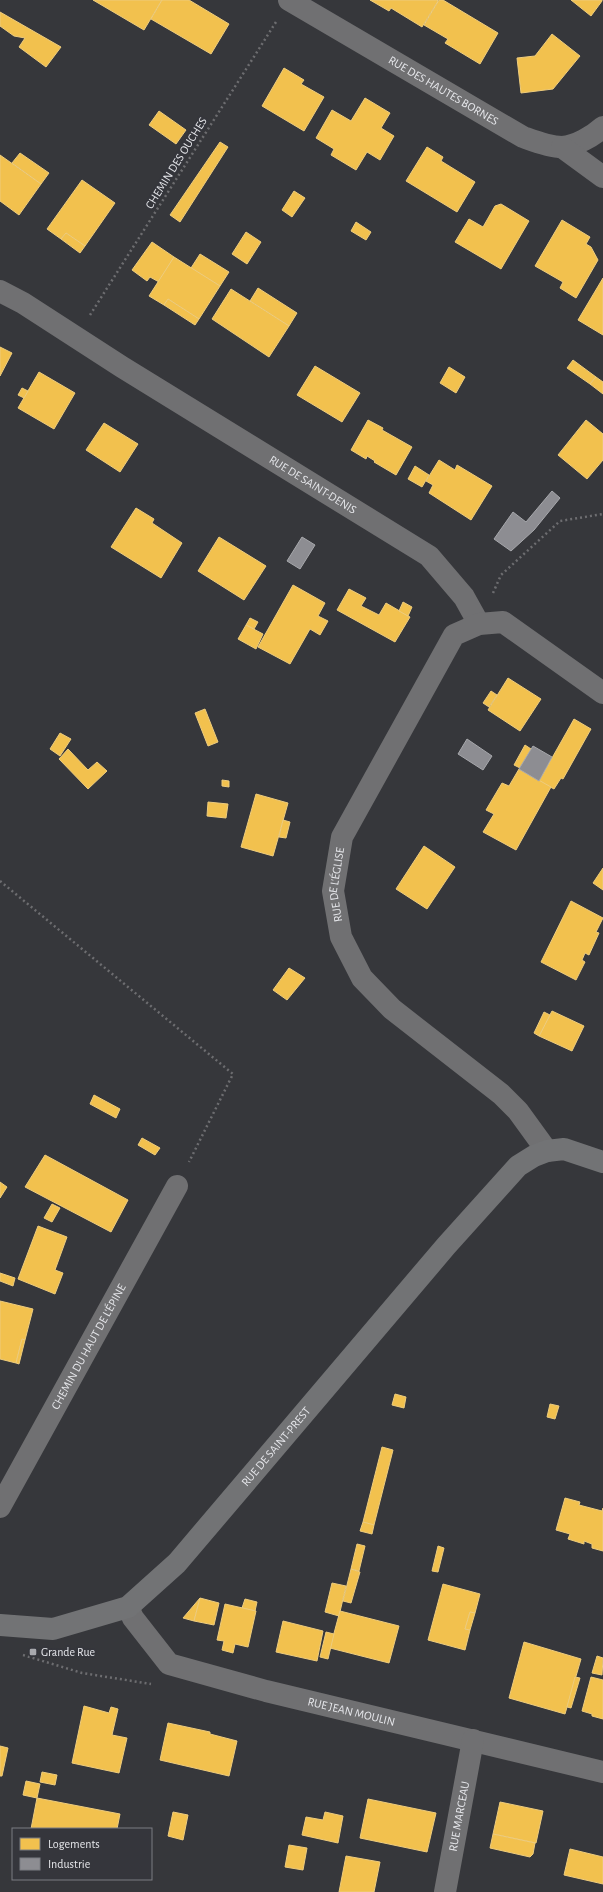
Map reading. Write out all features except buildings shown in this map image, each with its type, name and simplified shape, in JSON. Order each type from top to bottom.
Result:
[{"type":"main road","points":[[547,1151],[564,1149],[603,1162]]},
{"type":"main road","name":"RUE DE SAINT-PREST","points":[[0,1625],[53,1629],[128,1607],[177,1563],[503,1181],[518,1166],[547,1151]]},
{"type":"street","name":"RUE DES HAUTES BORNES","points":[[290,0],[522,137],[536,142],[562,147],[578,142],[595,134],[603,127]]},
{"type":"street","points":[[562,147],[603,178]]},
{"type":"street","name":"RUE DE SAINT-DENIS","points":[[0,291],[23,303],[77,336],[122,367],[429,556],[464,597],[479,624]]},
{"type":"street","points":[[479,624],[503,622],[603,693]]},
{"type":"street","name":"RUE DE L'ÉGLISE","points":[[479,624],[454,636],[342,837],[333,891],[341,936],[362,978],[392,1009],[502,1094],[518,1111],[547,1151]]},
{"type":"street","name":"CHEMIN DU HAUT DE L'ÉPINE","points":[[0,1507],[177,1186]]},
{"type":"street","name":"RUE JEAN MOULIN","points":[[128,1607],[133,1618],[169,1664],[266,1691],[603,1772]]},
{"type":"street","name":"RUE MARCEAU","points":[[445,1892],[473,1740]]},
{"type":"path","name":"CHEMIN DES OUCHES","points":[[77,336],[290,0]]},
{"type":"path","points":[[479,624],[501,575],[560,521],[603,514]]},
{"type":"path","points":[[0,881],[234,1074],[177,1186]]},
{"type":"path","points":[[19,1654],[82,1673],[137,1681]]},
{"type":"place","name":"Grande Rue","points":[[33,1652]]}]
